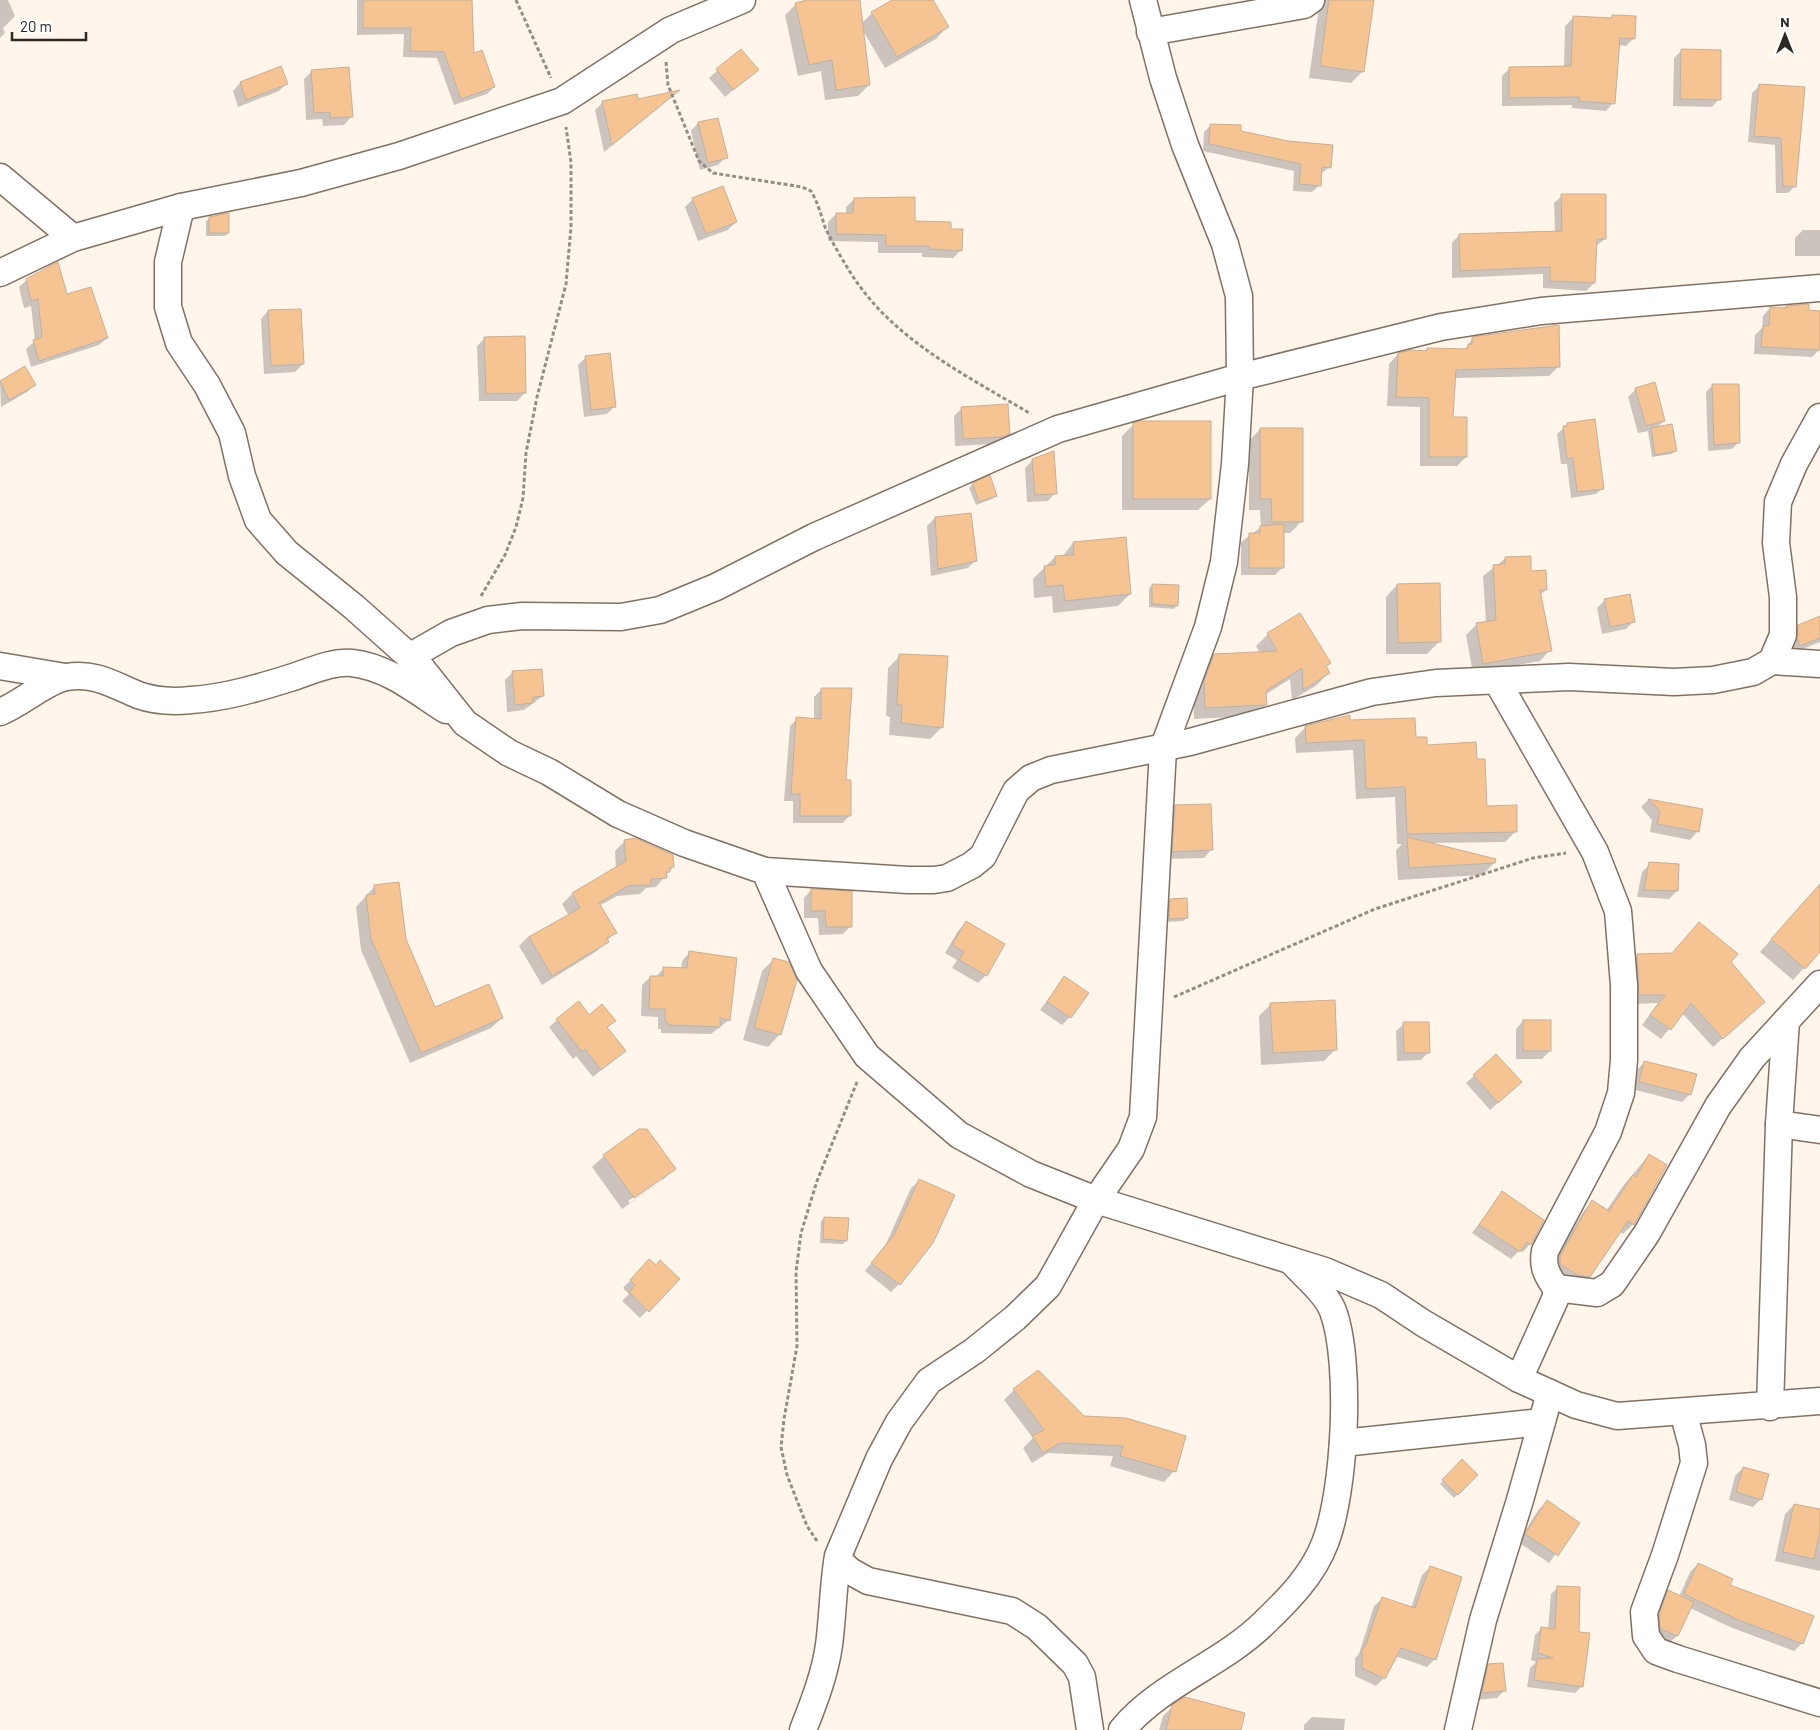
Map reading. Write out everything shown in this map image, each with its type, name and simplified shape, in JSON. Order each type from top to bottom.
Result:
[{"type":"street","points":[[0,273],[73,238],[181,207],[301,182],[399,156],[562,101],[670,30],[742,0]]},
{"type":"street","points":[[803,1730],[818,1693],[829,1645],[836,1565],[845,1536],[867,1493],[879,1459],[899,1422],[929,1381],[974,1351],[1015,1318],[1048,1286],[1096,1200],[1131,1149],[1143,1118],[1151,1007],[1163,749],[1208,627],[1224,562],[1235,464],[1240,377],[1239,296],[1225,244],[1184,145],[1150,32],[1143,0]]},
{"type":"street","points":[[1150,32],[1304,5],[1311,0]]},
{"type":"street","points":[[0,177],[73,238]]},
{"type":"street","points":[[181,207],[168,262],[168,307],[179,343],[207,385],[232,433],[242,476],[258,520],[286,553],[354,607],[409,656],[465,723]]},
{"type":"street","points":[[409,656],[451,633],[488,620],[522,616],[621,617],[660,610],[716,587],[814,537],[1058,429],[1240,377],[1441,327],[1541,311],[1820,288]]},
{"type":"street","points":[[1772,661],[1783,635],[1783,596],[1776,543],[1778,502],[1794,464],[1820,417]]},
{"type":"street","points":[[0,666],[65,677],[88,675],[108,681],[140,695],[166,701],[192,700],[230,694],[329,666],[349,663],[368,665],[386,672],[509,753],[549,772],[618,814],[684,843],[765,871],[934,880],[947,878],[972,865],[983,856],[1016,791],[1031,778],[1051,770],[1163,749],[1372,692],[1436,683],[1569,676],[1674,682],[1713,680],[1753,672],[1772,661],[1820,664]]},
{"type":"street","points":[[0,712],[13,708],[65,677]]},
{"type":"street","points":[[1497,681],[1595,852],[1618,911],[1624,985],[1624,1060],[1621,1093],[1608,1132],[1545,1251],[1543,1263],[1546,1274],[1556,1288],[1597,1293],[1612,1284],[1647,1233],[1718,1106],[1752,1058],[1820,984]]},
{"type":"street","points":[[765,871],[809,971],[867,1056],[959,1135],[1031,1174],[1096,1200],[1325,1271],[1382,1295],[1423,1323],[1519,1378],[1576,1406],[1617,1416],[1770,1407],[1820,1401]]},
{"type":"street","points":[[1770,1407],[1779,1124],[1786,1021]]},
{"type":"street","points":[[1779,1124],[1820,1130]]},
{"type":"street","points":[[1122,1730],[1168,1690],[1212,1664],[1262,1625],[1303,1582],[1325,1543],[1337,1489],[1343,1443],[1344,1390],[1342,1346],[1332,1310],[1290,1259]]},
{"type":"street","points":[[1519,1378],[1550,1312],[1556,1288]]},
{"type":"street","points":[[1458,1730],[1483,1620],[1520,1500],[1550,1393]]},
{"type":"street","points":[[1683,1412],[1692,1445],[1694,1463],[1665,1555],[1644,1612],[1646,1636],[1656,1651],[1820,1703]]},
{"type":"street","points":[[1343,1443],[1542,1422]]},
{"type":"street","points":[[836,1565],[868,1581],[1004,1609],[1037,1627],[1075,1664],[1082,1677],[1090,1730]]},
{"type":"path","points":[[476,603],[505,555],[516,527],[522,498],[526,453],[537,397],[566,284],[571,227],[571,162],[562,101],[516,0]]},
{"type":"path","points":[[670,30],[666,63],[668,85],[700,161],[705,168],[713,173],[802,187],[811,192],[826,228],[848,268],[870,299],[904,335],[946,365],[1058,429]]},
{"type":"path","points":[[1151,1007],[1375,909],[1533,858],[1556,853],[1595,852]]},
{"type":"path","points":[[836,1565],[807,1526],[787,1475],[781,1447],[797,1346],[795,1297],[801,1233],[817,1181],[867,1056]]},
{"type":"building","points":[[363,0],[472,0],[474,53],[482,50],[495,87],[461,99],[444,52],[410,51],[411,28],[363,28]]},
{"type":"building","points":[[807,0],[860,0],[870,85],[836,90],[832,60],[809,65],[795,3]]},
{"type":"building","points":[[892,0],[933,0],[949,27],[897,57],[871,12]]},
{"type":"building","points":[[1329,0],[1374,0],[1364,72],[1320,66]]},
{"type":"building","points":[[1612,15],[1636,16],[1635,39],[1620,38],[1615,104],[1579,101],[1579,97],[1509,98],[1509,67],[1571,66],[1573,16],[1612,18]]},
{"type":"building","points":[[741,49],[759,70],[733,90],[716,69]]},
{"type":"building","points":[[1681,49],[1721,50],[1721,100],[1680,99]]},
{"type":"building","points":[[281,66],[288,84],[246,100],[240,82]]},
{"type":"building","points":[[349,67],[353,117],[330,118],[330,112],[314,113],[311,70]]},
{"type":"building","points":[[1759,84],[1805,87],[1796,187],[1783,186],[1781,138],[1754,136]]},
{"type":"building","points":[[680,90],[612,145],[602,101],[637,94],[638,99]]},
{"type":"building","points":[[718,118],[728,158],[708,163],[698,122]]},
{"type":"building","points":[[1210,124],[1241,125],[1241,131],[1288,141],[1333,145],[1331,168],[1322,167],[1321,186],[1299,184],[1301,164],[1209,144]]},
{"type":"building","points":[[723,186],[737,222],[706,234],[692,198]]},
{"type":"building","points":[[1561,194],[1606,194],[1606,239],[1597,239],[1595,283],[1550,281],[1550,267],[1460,271],[1459,234],[1562,231]]},
{"type":"building","points":[[915,197],[915,221],[951,222],[951,229],[963,229],[962,251],[929,249],[929,246],[886,246],[886,235],[836,234],[836,213],[853,213],[854,198]]},
{"type":"building","points":[[229,213],[229,233],[209,233],[209,217]]},
{"type":"building","points":[[58,262],[67,294],[91,287],[108,338],[39,361],[33,340],[42,337],[38,299],[31,301],[26,279]]},
{"type":"building","points":[[1809,304],[1809,310],[1820,311],[1820,350],[1761,347],[1763,326],[1769,326],[1770,307],[1786,308],[1786,306]]},
{"type":"building","points":[[301,309],[304,364],[271,366],[268,310]]},
{"type":"building","points":[[1559,325],[1560,367],[1456,370],[1453,417],[1467,417],[1467,457],[1429,457],[1429,398],[1396,397],[1398,353],[1411,350],[1427,351],[1427,348],[1468,349],[1468,344],[1472,344],[1472,337]]},
{"type":"building","points":[[525,336],[526,393],[486,394],[484,337]]},
{"type":"building","points":[[610,353],[616,407],[591,410],[585,356]]},
{"type":"building","points":[[25,366],[36,385],[9,400],[0,381]]},
{"type":"building","points":[[1655,382],[1665,421],[1646,426],[1635,388]]},
{"type":"building","points":[[1712,384],[1739,384],[1740,443],[1714,445]]},
{"type":"building","points":[[1008,404],[1010,434],[1003,437],[963,439],[961,407]]},
{"type":"building","points":[[1595,419],[1604,489],[1577,492],[1573,458],[1567,459],[1563,426],[1567,426],[1567,423]]},
{"type":"building","points":[[1140,421],[1211,421],[1211,499],[1133,499],[1133,423]]},
{"type":"building","points":[[1672,424],[1677,451],[1655,455],[1651,428]]},
{"type":"building","points":[[1260,428],[1303,428],[1303,522],[1272,522],[1271,499],[1260,499]]},
{"type":"building","points":[[1054,451],[1057,494],[1035,495],[1032,459]]},
{"type":"building","points":[[990,475],[997,496],[979,502],[972,483]]},
{"type":"building","points":[[971,513],[977,561],[938,569],[935,517]]},
{"type":"building","points":[[1284,524],[1284,568],[1249,568],[1249,533],[1260,533],[1260,526]]},
{"type":"building","points":[[1126,537],[1131,594],[1065,601],[1063,585],[1046,587],[1044,566],[1055,565],[1055,556],[1074,555],[1073,542]]},
{"type":"building","points":[[1531,556],[1531,571],[1546,570],[1547,590],[1540,590],[1552,651],[1483,664],[1476,623],[1496,620],[1493,565],[1505,564],[1505,557]]},
{"type":"building","points":[[1440,583],[1441,642],[1398,643],[1397,584]]},
{"type":"building","points":[[1152,584],[1179,585],[1178,606],[1152,604]]},
{"type":"building","points":[[1630,594],[1635,622],[1610,627],[1604,599]]},
{"type":"building","points":[[1300,613],[1331,663],[1326,666],[1330,673],[1303,690],[1302,668],[1266,691],[1267,705],[1205,708],[1204,681],[1214,654],[1277,651],[1267,633]]},
{"type":"building","points":[[1820,616],[1820,638],[1800,646],[1797,638],[1798,625]]},
{"type":"building","points":[[899,654],[948,656],[943,728],[901,723],[902,705],[897,705]]},
{"type":"building","points":[[542,669],[544,696],[533,697],[533,703],[515,705],[512,671]]},
{"type":"building","points":[[821,688],[852,688],[846,780],[851,780],[851,816],[800,816],[800,794],[791,794],[796,717],[821,719]]},
{"type":"building","points":[[1350,715],[1350,720],[1415,718],[1416,737],[1427,737],[1427,745],[1476,742],[1477,759],[1485,759],[1487,806],[1517,805],[1517,832],[1407,834],[1405,787],[1366,789],[1364,740],[1306,743],[1305,726]]},
{"type":"building","points":[[1648,799],[1703,809],[1699,832],[1657,824],[1660,811]]},
{"type":"building","points":[[1211,804],[1213,850],[1172,852],[1175,805]]},
{"type":"building","points":[[1407,837],[1496,859],[1495,863],[1409,868]]},
{"type":"building","points":[[635,838],[673,855],[674,867],[670,868],[670,872],[666,872],[667,878],[651,879],[651,885],[628,886],[599,903],[617,933],[607,938],[609,942],[552,976],[529,937],[580,908],[572,893],[626,861],[624,840]]},
{"type":"building","points":[[1649,862],[1679,864],[1678,891],[1644,890]]},
{"type":"building","points":[[399,882],[406,939],[435,1007],[489,984],[503,1018],[421,1053],[371,939],[366,895],[375,894],[374,885]]},
{"type":"building","points":[[1820,884],[1820,952],[1805,969],[1771,939]]},
{"type":"building","points":[[811,889],[852,891],[852,927],[826,927],[825,911],[811,911]]},
{"type":"building","points":[[1187,898],[1188,918],[1169,919],[1170,899]]},
{"type":"building","points":[[966,921],[1005,944],[987,976],[959,960],[964,952],[952,945]]},
{"type":"building","points":[[1699,922],[1738,954],[1731,962],[1765,1002],[1723,1039],[1691,1003],[1671,1030],[1650,1015],[1665,995],[1639,995],[1637,954],[1672,953]]},
{"type":"building","points":[[689,951],[737,958],[730,1021],[720,1018],[720,1027],[668,1025],[668,1022],[665,1022],[665,1009],[649,1009],[650,976],[663,976],[663,967],[687,968]]},
{"type":"building","points":[[773,958],[789,962],[797,980],[781,1035],[754,1028]]},
{"type":"building","points":[[1064,976],[1089,993],[1071,1018],[1047,1002]]},
{"type":"building","points":[[1335,1000],[1337,1050],[1273,1053],[1270,1003]]},
{"type":"building","points":[[579,1001],[589,1015],[602,1004],[616,1021],[607,1027],[626,1051],[601,1070],[585,1049],[582,1052],[556,1019]]},
{"type":"building","points":[[1523,1020],[1551,1020],[1551,1051],[1523,1051]]},
{"type":"building","points":[[1403,1022],[1429,1022],[1430,1053],[1404,1053]]},
{"type":"building","points":[[1496,1054],[1522,1082],[1498,1103],[1473,1075]]},
{"type":"building","points":[[1644,1061],[1697,1074],[1691,1095],[1639,1082]]},
{"type":"building","points":[[639,1129],[647,1129],[676,1169],[634,1198],[603,1155]]},
{"type":"building","points":[[1649,1154],[1667,1165],[1634,1225],[1628,1221],[1590,1277],[1577,1275],[1560,1264],[1560,1256],[1592,1200],[1609,1211],[1633,1175],[1636,1177]]},
{"type":"building","points":[[919,1179],[955,1195],[933,1243],[900,1285],[871,1263],[894,1235]]},
{"type":"building","points":[[1502,1191],[1544,1220],[1531,1245],[1527,1242],[1520,1252],[1479,1225]]},
{"type":"building","points":[[824,1217],[849,1218],[847,1241],[823,1239]]},
{"type":"building","points":[[649,1259],[656,1265],[660,1260],[680,1279],[649,1312],[629,1292],[635,1285],[630,1280]]},
{"type":"building","points":[[1038,1370],[1084,1416],[1126,1418],[1186,1436],[1176,1472],[1120,1456],[1123,1446],[1060,1443],[1043,1453],[1032,1436],[1044,1430],[1013,1389]]},
{"type":"building","points":[[1462,1459],[1478,1475],[1458,1495],[1442,1480]]},
{"type":"building","points":[[1743,1467],[1769,1474],[1762,1500],[1736,1492]]},
{"type":"building","points":[[1547,1500],[1580,1523],[1558,1556],[1525,1534]]},
{"type":"building","points":[[1794,1504],[1820,1509],[1820,1531],[1814,1559],[1783,1552]]},
{"type":"building","points":[[1698,1563],[1733,1579],[1730,1585],[1814,1616],[1803,1644],[1738,1620],[1684,1594]]},
{"type":"building","points":[[1430,1566],[1462,1577],[1436,1660],[1401,1648],[1385,1679],[1362,1668],[1362,1649],[1365,1647],[1382,1597],[1415,1608]]},
{"type":"building","points":[[1557,1586],[1580,1587],[1579,1632],[1590,1633],[1583,1687],[1534,1680],[1537,1659],[1553,1658],[1538,1653],[1541,1627],[1555,1629]]},
{"type":"building","points":[[1668,1590],[1694,1602],[1678,1636],[1660,1629],[1659,1614]]},
{"type":"building","points":[[1503,1663],[1506,1691],[1482,1693],[1488,1664]]},
{"type":"building","points":[[1185,1697],[1245,1713],[1241,1730],[1166,1730],[1172,1705]]}]
